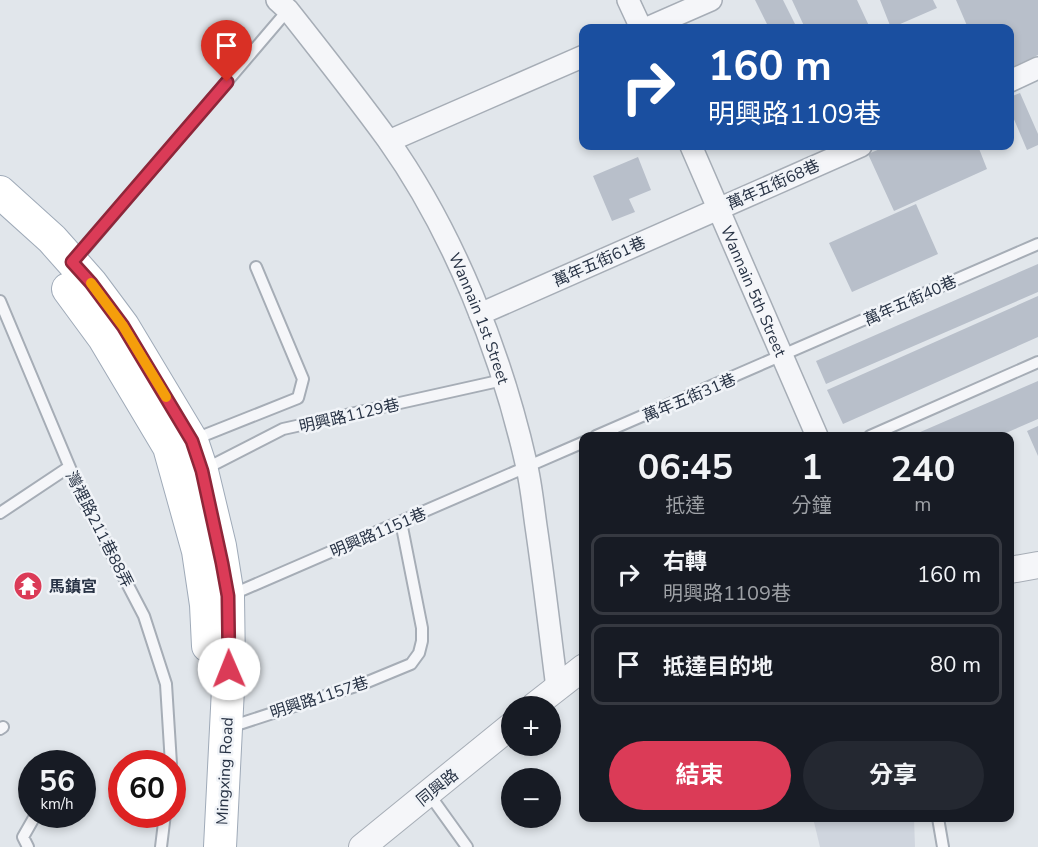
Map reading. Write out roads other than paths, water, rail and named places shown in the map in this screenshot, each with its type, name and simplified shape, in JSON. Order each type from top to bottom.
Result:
[{"type":"main road","name":"Mingxing Road","points":[[0,192],[52,239],[91,283],[123,326],[192,441],[202,471],[220,546],[228,596],[229,669],[220,847]]},
{"type":"main road","name":"Mingxing Road","points":[[0,220],[44,260],[76,299],[104,338],[170,447],[198,551],[206,605],[209,667],[200,847]]},
{"type":"street","points":[[628,0],[639,24]]},
{"type":"street","points":[[656,24],[711,0]]},
{"type":"street","name":"Wannain 1st Street","points":[[283,5],[389,141],[415,182],[450,246],[480,314],[503,380],[527,466],[544,580],[556,688]]},
{"type":"street","points":[[389,141],[579,58]]},
{"type":"street","points":[[1014,79],[1038,68]]},
{"type":"street","name":"Wannain 5th Street","points":[[693,150],[815,432]]},
{"type":"street","name":"萬年五街68巷","points":[[718,208],[852,150]]},
{"type":"street","name":"萬年五街61巷","points":[[480,314],[718,208]]},
{"type":"street","points":[[1014,569],[1038,565]]},
{"type":"street","points":[[546,696],[579,671]]},
{"type":"street","name":"同興路","points":[[362,847],[501,734]]},
{"type":"lane","points":[[72,262],[283,5]]},
{"type":"lane","name":"萬年五街40巷","points":[[783,357],[1038,243]]},
{"type":"lane","points":[[192,441],[298,398],[303,379],[256,267]]},
{"type":"lane","name":"灣裡路211巷88弄","points":[[0,301],[3,318],[83,499],[144,616],[166,684],[170,750]]},
{"type":"lane","name":"萬年五街31巷","points":[[605,432],[783,357]]},
{"type":"lane","points":[[879,432],[1038,362]]},
{"type":"lane","name":"明興路1129巷","points":[[202,471],[283,429],[503,380]]},
{"type":"lane","points":[[527,466],[579,444]]},
{"type":"lane","points":[[0,513],[69,466]]},
{"type":"lane","name":"明興路1151巷","points":[[228,596],[527,466]]},
{"type":"lane","name":"明興路1157巷","points":[[226,728],[365,682],[411,664],[419,653],[422,628],[401,522]]},
{"type":"lane","points":[[429,794],[466,847]]},
{"type":"lane","points":[[939,822],[943,847]]},
{"type":"lane","points":[[28,828],[23,837],[28,847]]},
{"type":"lane","points":[[161,847],[163,828]]},
{"type":"place","name":"馬鎮宮","points":[[28,586]]}]
